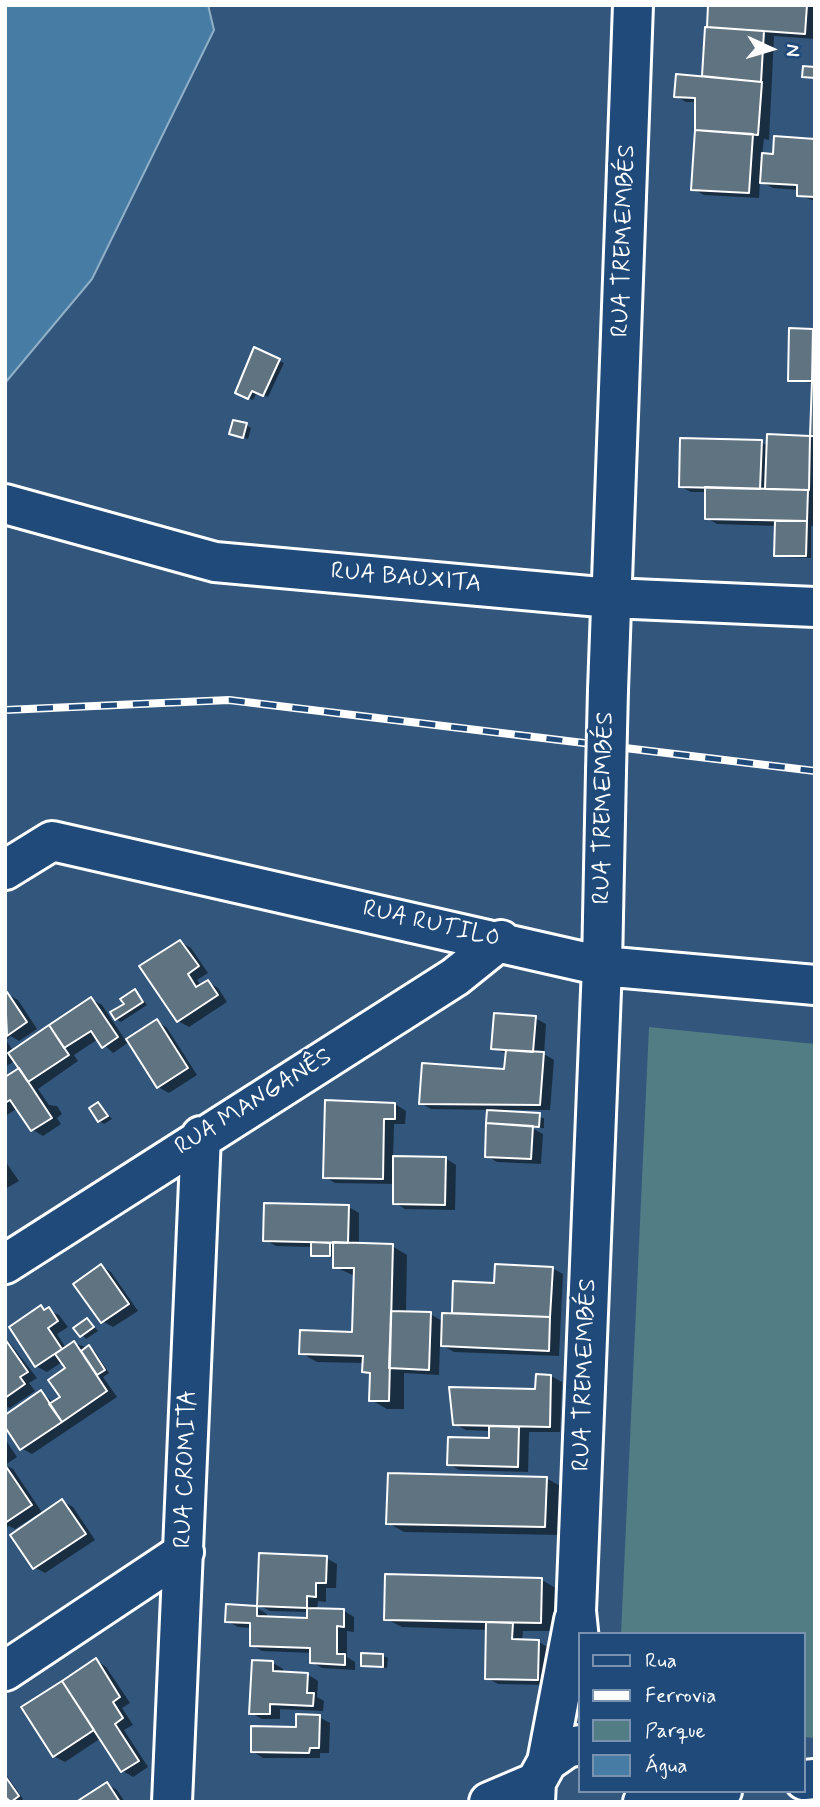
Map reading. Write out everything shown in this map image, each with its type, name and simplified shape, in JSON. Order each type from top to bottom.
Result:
[{"type":"street","name":"RUA TREMEMBÉS","points":[[550,1773],[576,1611],[602,966],[608,690],[633,5]]},
{"type":"street","name":"RUA BAUXITA","points":[[5,504],[215,562],[611,598],[815,607]]},
{"type":"street","name":"RUA RUTILO","points":[[5,870],[52,841],[501,940],[602,966],[815,985]]},
{"type":"street","name":"RUA MANGANÊS","points":[[5,1264],[201,1136],[455,977],[501,940]]},
{"type":"street","name":"RUA CROMITA","points":[[172,1802],[201,1136]]},
{"type":"street","points":[[5,1671],[184,1552]]},
{"type":"street","name":"RUA TREMEMBÉS","points":[[576,1611],[578,1632]]},
{"type":"street","points":[[489,1802],[550,1773]]},
{"type":"street","points":[[643,1802],[708,1793]]},
{"type":"green space","points":[[649,1027],[815,1044],[815,1738],[806,1737],[806,1632],[621,1632]]},
{"type":"water","points":[[5,5],[208,5],[214,30],[92,279],[5,383]]},
{"type":"building","points":[[708,5],[807,5],[805,34],[707,27]]},
{"type":"building","points":[[705,27],[764,31],[761,82],[702,76]]},
{"type":"building","points":[[803,66],[815,67],[815,78],[802,77]]},
{"type":"building","points":[[676,74],[762,82],[758,135],[695,130],[695,98],[674,97]]},
{"type":"building","points":[[695,130],[753,134],[749,193],[691,190]]},
{"type":"building","points":[[774,136],[815,139],[815,197],[797,196],[797,185],[760,183],[762,153],[773,154]]},
{"type":"building","points":[[789,328],[813,329],[812,381],[788,381]]},
{"type":"building","points":[[254,347],[280,359],[263,396],[252,391],[248,399],[235,393]]},
{"type":"building","points":[[812,381],[815,381],[815,436],[810,436]]},
{"type":"building","points":[[233,420],[247,423],[243,438],[229,434]]},
{"type":"building","points":[[767,434],[810,436],[809,490],[765,489]]},
{"type":"building","points":[[680,438],[762,440],[760,489],[679,487]]},
{"type":"building","points":[[705,487],[808,490],[807,521],[705,519]]},
{"type":"building","points":[[775,521],[807,521],[806,556],[774,556]]},
{"type":"building","points":[[180,940],[199,966],[188,974],[196,987],[208,980],[218,995],[177,1022],[139,966]]},
{"type":"building","points":[[135,989],[143,1002],[115,1020],[110,1012],[124,1004],[120,999]]},
{"type":"building","points":[[7,992],[27,1022],[7,1036],[5,994]]},
{"type":"building","points":[[91,997],[118,1037],[102,1048],[91,1031],[64,1048],[49,1025]]},
{"type":"building","points":[[494,1013],[536,1016],[533,1052],[491,1049]]},
{"type":"building","points":[[157,1019],[188,1068],[157,1088],[126,1039]]},
{"type":"building","points":[[49,1025],[69,1055],[28,1082],[8,1053]]},
{"type":"building","points":[[506,1050],[544,1052],[540,1105],[419,1104],[422,1063],[504,1069]]},
{"type":"building","points":[[19,1068],[52,1118],[31,1131],[10,1100],[5,1103],[5,1077]]},
{"type":"building","points":[[325,1100],[395,1103],[395,1119],[384,1119],[383,1179],[323,1178]]},
{"type":"building","points":[[98,1102],[108,1116],[98,1122],[89,1108]]},
{"type":"building","points":[[487,1110],[540,1113],[539,1127],[486,1123]]},
{"type":"building","points":[[486,1123],[533,1126],[531,1159],[485,1157]]},
{"type":"building","points":[[393,1156],[446,1157],[445,1205],[393,1204]]},
{"type":"building","points":[[264,1203],[349,1205],[348,1243],[263,1241]]},
{"type":"building","points":[[311,1242],[330,1243],[330,1256],[311,1256]]},
{"type":"building","points":[[333,1242],[393,1244],[389,1401],[369,1401],[370,1373],[362,1372],[363,1356],[299,1354],[300,1330],[352,1332],[354,1268],[333,1268]]},
{"type":"building","points":[[101,1264],[129,1304],[101,1323],[73,1284]]},
{"type":"building","points":[[495,1264],[553,1267],[550,1317],[452,1313],[453,1281],[494,1283]]},
{"type":"building","points":[[41,1305],[44,1310],[49,1307],[58,1321],[48,1328],[62,1349],[35,1367],[9,1327]]},
{"type":"building","points":[[391,1311],[431,1312],[429,1370],[389,1368]]},
{"type":"building","points":[[442,1313],[550,1317],[549,1351],[441,1346]]},
{"type":"building","points":[[87,1318],[94,1327],[80,1337],[73,1328]]},
{"type":"building","points":[[5,1339],[28,1372],[20,1377],[25,1384],[5,1398]]},
{"type":"building","points":[[74,1341],[107,1391],[62,1422],[49,1404],[60,1397],[48,1380],[65,1368],[55,1354]]},
{"type":"building","points":[[89,1345],[105,1370],[97,1375],[81,1351]]},
{"type":"building","points":[[536,1374],[551,1375],[550,1427],[453,1425],[449,1387],[535,1389]]},
{"type":"building","points":[[41,1390],[62,1422],[20,1450],[5,1427],[5,1415]]},
{"type":"building","points":[[489,1426],[519,1427],[518,1467],[447,1465],[448,1437],[489,1438]]},
{"type":"building","points":[[5,1465],[32,1505],[5,1523]]},
{"type":"building","points":[[388,1473],[547,1477],[545,1527],[386,1524]]},
{"type":"building","points":[[62,1499],[86,1534],[33,1569],[10,1535]]},
{"type":"building","points":[[259,1553],[327,1556],[326,1583],[316,1583],[316,1597],[307,1596],[307,1608],[257,1606]]},
{"type":"building","points":[[385,1574],[542,1578],[541,1623],[384,1620]]},
{"type":"building","points":[[226,1604],[257,1606],[257,1616],[307,1618],[307,1608],[344,1609],[344,1627],[337,1626],[337,1654],[345,1654],[345,1665],[310,1663],[310,1648],[250,1646],[250,1623],[225,1622]]},
{"type":"building","points":[[486,1622],[513,1623],[512,1639],[539,1640],[538,1680],[485,1679]]},
{"type":"building","points":[[361,1653],[383,1654],[383,1667],[361,1666]]},
{"type":"building","points":[[96,1658],[120,1697],[113,1702],[123,1718],[115,1724],[139,1761],[121,1772],[62,1681]]},
{"type":"building","points":[[252,1660],[273,1661],[273,1671],[308,1673],[307,1693],[314,1693],[313,1706],[270,1704],[270,1714],[249,1714]]},
{"type":"building","points":[[62,1681],[94,1730],[53,1757],[21,1707]]},
{"type":"building","points":[[296,1714],[320,1715],[319,1748],[310,1748],[309,1753],[251,1752],[251,1726],[296,1727]]},
{"type":"building","points":[[5,1776],[19,1796],[11,1802],[5,1797]]},
{"type":"building","points":[[107,1782],[120,1802],[76,1802]]},
{"type":"railway","points":[[5,710],[229,700],[815,771]]}]
